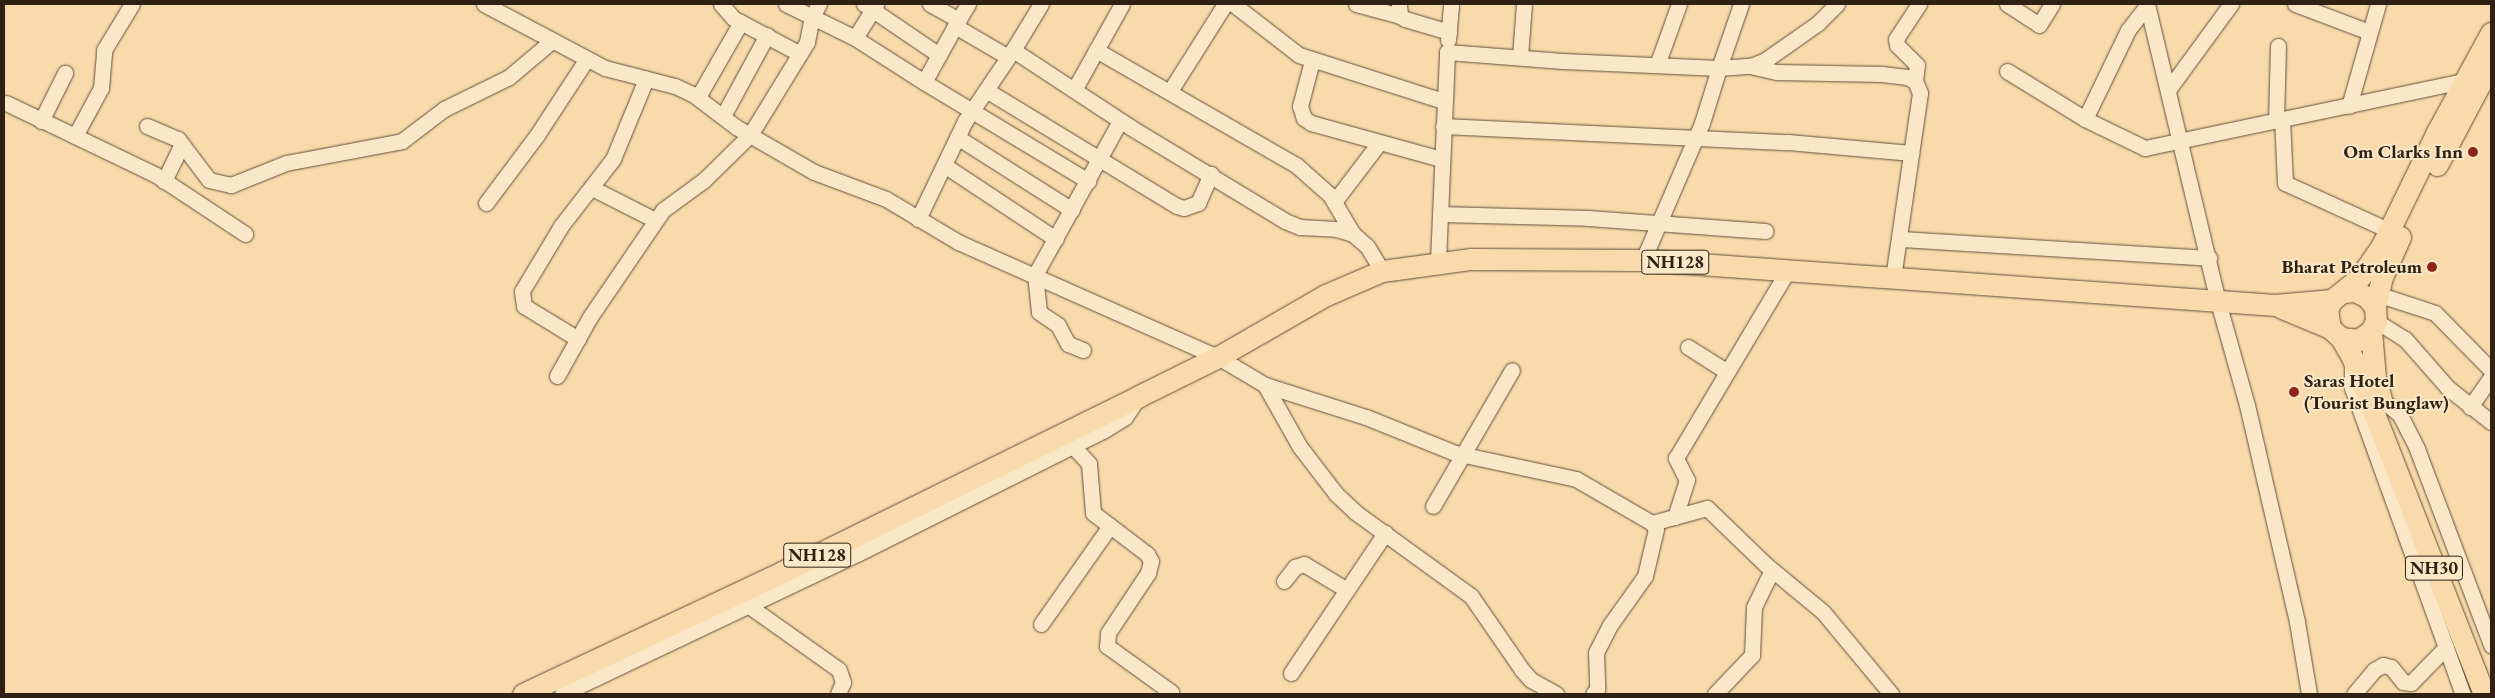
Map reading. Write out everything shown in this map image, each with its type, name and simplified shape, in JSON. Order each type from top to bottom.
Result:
[{"type":"highway","name":"NH30","points":[[2337,296],[2369,266],[2395,233],[2467,89],[2491,33]]},
{"type":"highway","name":"NH30","points":[[2467,89],[2491,63]]},
{"type":"highway","name":"NH30","points":[[2395,233],[2375,313],[2375,378],[2381,399],[2491,678]]},
{"type":"highway","name":"NH128","points":[[523,694],[782,572],[1218,357],[1326,295],[1382,271],[1438,261],[1505,258],[1643,260],[2275,305],[2337,296]]},
{"type":"highway","points":[[2361,294],[2375,313],[2358,340],[2336,333],[2327,309],[2337,296],[2361,294]]},
{"type":"highway","name":"NH128","points":[[2275,305],[2336,333]]},
{"type":"highway","name":"NH30","points":[[2336,333],[2352,356],[2484,694]]},
{"type":"street","points":[[75,136],[103,84],[104,50],[132,4]]},
{"type":"street","points":[[484,4],[553,40],[586,60],[675,86],[698,97],[750,135],[814,172],[886,199],[958,242],[1218,357],[1265,384],[1464,454],[1576,479],[1618,506],[1652,522],[1656,529],[1645,576],[1610,624],[1596,652],[1598,694]]},
{"type":"street","points":[[721,4],[726,13],[800,54]]},
{"type":"street","points":[[786,4],[816,10],[855,38],[924,82],[1088,181]]},
{"type":"street","points":[[930,4],[957,23],[1074,90],[1120,121],[1293,224],[1353,234]]},
{"type":"street","points":[[924,82],[968,4]]},
{"type":"street","points":[[918,219],[957,137],[1041,4]]},
{"type":"street","points":[[1074,90],[1122,4]]},
{"type":"street","points":[[1170,91],[1225,4]]},
{"type":"street","points":[[1233,4],[1288,48],[1312,61],[1443,101]]},
{"type":"street","points":[[1356,4],[1399,10],[1449,32]]},
{"type":"street","points":[[1438,261],[1443,101],[1451,4]]},
{"type":"street","points":[[1520,57],[1524,4]]},
{"type":"street","points":[[1657,65],[1676,4]]},
{"type":"street","points":[[1643,260],[1696,138],[1741,4]]},
{"type":"street","points":[[1447,52],[1719,68],[1750,66],[1764,61],[1818,23],[1837,4]]},
{"type":"street","points":[[1893,278],[1920,93],[1915,81],[1917,65],[1896,41],[1919,4]]},
{"type":"street","points":[[2007,4],[2039,25],[2052,4]]},
{"type":"street","points":[[2168,90],[2231,4]]},
{"type":"street","points":[[2295,4],[2369,32]]},
{"type":"street","points":[[2349,106],[2378,4]]},
{"type":"street","points":[[855,38],[871,5],[939,56]]},
{"type":"street","points":[[2147,5],[2218,302],[2247,405],[2297,622],[2309,694]]},
{"type":"street","points":[[2085,119],[2128,30],[2147,5]]},
{"type":"street","points":[[557,376],[578,339],[655,220],[670,203],[704,180],[750,135],[807,42],[816,10]]},
{"type":"street","points":[[698,97],[741,22]]},
{"type":"street","points":[[723,116],[767,36]]},
{"type":"street","points":[[147,126],[182,144],[209,180],[231,185],[286,163],[395,144],[444,109],[509,77],[553,40]]},
{"type":"street","points":[[2278,46],[2279,120],[2285,183],[2395,233]]},
{"type":"street","points":[[1096,50],[1277,152],[1322,187],[1334,202],[1353,234],[1368,246],[1382,271]]},
{"type":"street","points":[[486,204],[537,135],[586,60]]},
{"type":"street","points":[[1312,61],[1300,106],[1304,118],[1322,128],[1442,160]]},
{"type":"street","points":[[1750,66],[1777,72],[1882,74],[1907,77],[1915,81]]},
{"type":"street","points":[[2007,71],[2085,119],[2139,148],[2153,148],[2180,140],[2349,106],[2467,89],[2491,89]]},
{"type":"street","points":[[41,121],[65,72]]},
{"type":"street","points":[[578,339],[526,308],[521,295],[562,226],[613,159],[646,79]]},
{"type":"street","points":[[986,90],[1184,208],[1198,203],[1210,174]]},
{"type":"street","points":[[6,103],[164,180],[245,234]]},
{"type":"street","points":[[1083,350],[1068,344],[1058,325],[1039,312],[1035,275],[1120,121]]},
{"type":"street","points":[[1442,126],[1696,138],[1912,153]]},
{"type":"street","points":[[957,137],[1072,210]]},
{"type":"street","points":[[1334,202],[1379,143]]},
{"type":"street","points":[[164,180],[182,144]]},
{"type":"street","points":[[944,165],[1056,239]]},
{"type":"street","points":[[592,188],[655,220]]},
{"type":"street","points":[[1440,214],[1660,222],[1766,231]]},
{"type":"street","points":[[1900,239],[2209,258]]},
{"type":"street","points":[[1675,517],[1687,480],[1676,458],[1726,371],[1788,270]]},
{"type":"street","points":[[2375,313],[2435,313],[2489,362]]},
{"type":"street","points":[[2375,313],[2405,339],[2448,388],[2491,422]]},
{"type":"street","points":[[1688,347],[1726,371]]},
{"type":"street","points":[[2352,356],[2352,388],[2463,694]]},
{"type":"street","points":[[1433,506],[1512,370]]},
{"type":"street","points":[[2470,407],[2491,377]]},
{"type":"street","points":[[1265,384],[1320,476],[1355,512],[1471,596],[1522,670],[1531,680],[1556,694]]},
{"type":"street","points":[[562,694],[749,606],[1073,446],[1125,417],[1139,396]]},
{"type":"street","points":[[2381,399],[2400,415],[2417,449],[2438,510],[2491,645]]},
{"type":"street","points":[[1073,446],[1089,464],[1092,510],[1147,554],[1151,567],[1108,633],[1108,646],[1171,692]]},
{"type":"street","points":[[1652,522],[1707,508],[1772,570],[1794,585],[1823,612],[1891,694]]},
{"type":"street","points":[[1041,624],[1110,526]]},
{"type":"street","points":[[1291,673],[1385,533]]},
{"type":"street","points":[[1284,581],[1295,567],[1304,564],[1347,590]]},
{"type":"street","points":[[1716,694],[1752,655],[1754,607],[1772,570]]},
{"type":"street","points":[[749,606],[839,670],[842,682],[838,694]]},
{"type":"street","points":[[2354,694],[2374,670],[2383,664],[2391,668],[2404,682],[2411,683],[2446,647]]},
{"type":"place","name":"Om Clarks Inn","points":[[2473,152]]},
{"type":"place","name":"Bharat Petroleum","points":[[2432,267]]},
{"type":"place","name":"Saras Hotel (Tourist Bunglaw)","points":[[2294,392]]}]
